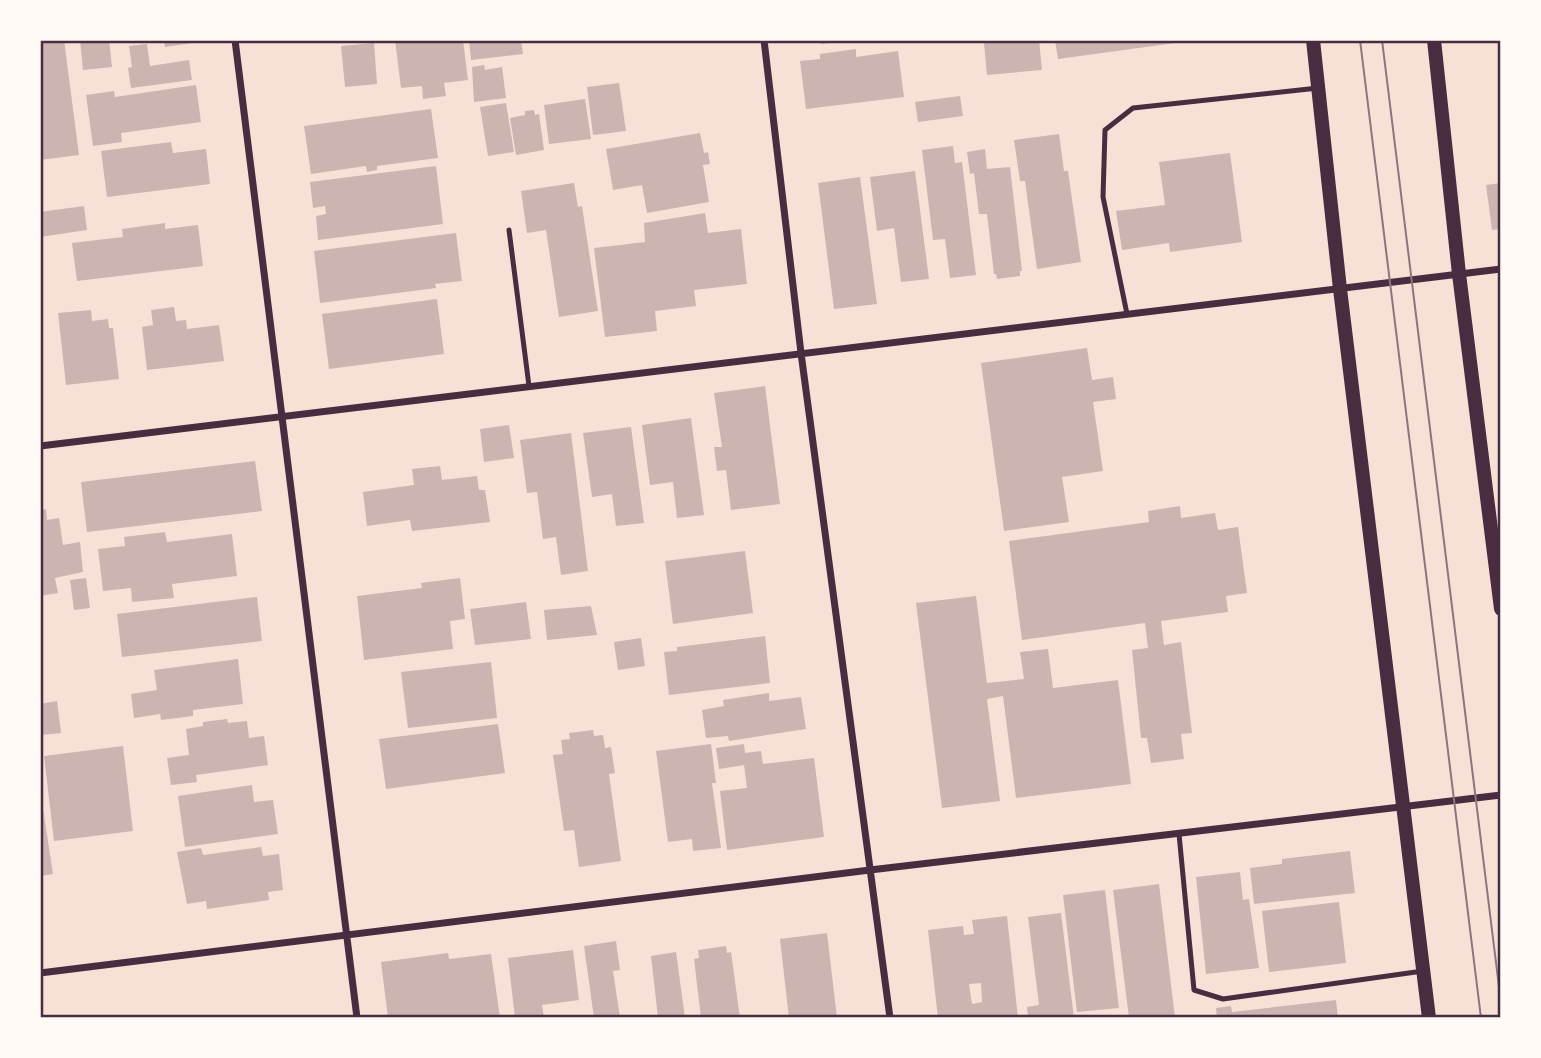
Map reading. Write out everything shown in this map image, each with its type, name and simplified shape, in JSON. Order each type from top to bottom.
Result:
[{"type":"main road","points":[[1313,40],[1340,289],[1429,1018]]},
{"type":"main road","points":[[1434,40],[1459,274],[1501,609]]},
{"type":"street","points":[[235,40],[357,1018]]},
{"type":"street","points":[[764,40],[801,352],[890,1018]]},
{"type":"street","points":[[40,446],[1501,268]]},
{"type":"street","points":[[40,973],[1501,795]]},
{"type":"lane","points":[[1127,314],[1103,197],[1105,130],[1133,108],[1318,88]]},
{"type":"lane","points":[[509,230],[529,386]]},
{"type":"lane","points":[[1179,834],[1194,990],[1223,999],[1424,971]]},
{"type":"building","points":[[40,40],[64,40],[79,155],[40,160]]},
{"type":"building","points":[[80,40],[109,40],[112,67],[83,70]]},
{"type":"building","points":[[164,40],[199,40],[199,42],[165,47]]},
{"type":"building","points":[[395,40],[463,40],[468,80],[444,83],[446,96],[423,99],[422,86],[401,88]]},
{"type":"building","points":[[469,40],[521,40],[523,54],[471,60]]},
{"type":"building","points":[[821,40],[839,40],[839,42],[821,44]]},
{"type":"building","points":[[1039,40],[1042,70],[987,75],[984,43]]},
{"type":"building","points":[[1055,40],[1175,40],[1175,43],[1058,59]]},
{"type":"building","points":[[374,43],[377,84],[345,87],[341,46]]},
{"type":"building","points":[[147,44],[150,66],[189,60],[192,80],[131,88],[129,46]]},
{"type":"building","points":[[856,49],[856,57],[898,51],[904,97],[806,109],[800,61],[820,59],[820,54]]},
{"type":"building","points":[[484,65],[485,70],[502,67],[506,98],[474,102],[472,67]]},
{"type":"building","points":[[619,83],[626,131],[593,135],[587,87]]},
{"type":"building","points":[[196,85],[201,122],[121,133],[122,142],[93,146],[86,95],[114,91],[115,97]]},
{"type":"building","points":[[960,96],[963,116],[918,122],[915,102]]},
{"type":"building","points":[[585,99],[591,139],[549,144],[544,105]]},
{"type":"building","points":[[506,103],[514,152],[488,156],[480,107]]},
{"type":"building","points":[[431,109],[438,158],[377,166],[377,170],[367,172],[366,166],[311,174],[304,126]]},
{"type":"building","points":[[534,110],[535,115],[539,114],[544,150],[516,155],[510,118]]},
{"type":"building","points":[[700,133],[704,153],[708,152],[710,164],[703,165],[709,202],[647,213],[642,185],[613,190],[606,149]]},
{"type":"building","points":[[1059,134],[1064,171],[1068,171],[1081,262],[1037,269],[1025,181],[1020,181],[1014,140]]},
{"type":"building","points":[[171,142],[173,153],[206,149],[210,184],[107,197],[101,151]]},
{"type":"building","points":[[953,146],[955,163],[962,162],[976,275],[950,278],[945,239],[933,240],[922,150]]},
{"type":"building","points":[[985,149],[987,169],[1010,167],[1022,271],[1020,276],[997,279],[994,274],[987,214],[979,214],[974,173],[970,174],[967,152]]},
{"type":"building","points":[[1230,153],[1242,242],[1170,252],[1169,243],[1122,250],[1116,211],[1165,205],[1159,162]]},
{"type":"building","points":[[436,166],[443,224],[318,240],[316,216],[326,214],[325,206],[313,208],[310,182]]},
{"type":"building","points":[[915,171],[929,279],[901,282],[894,228],[877,231],[870,177]]},
{"type":"building","points":[[860,177],[877,304],[834,309],[818,183]]},
{"type":"building","points":[[574,183],[578,207],[582,206],[598,311],[559,317],[546,230],[527,233],[521,191]]},
{"type":"building","points":[[1501,183],[1501,229],[1492,230],[1486,185]]},
{"type":"building","points":[[84,206],[87,230],[40,237],[40,212]]},
{"type":"building","points":[[705,213],[708,233],[741,229],[747,284],[694,290],[696,306],[655,311],[657,331],[605,337],[594,248],[645,242],[644,223]]},
{"type":"building","points":[[165,223],[165,229],[198,225],[203,266],[77,281],[72,243],[123,237],[122,229]]},
{"type":"building","points":[[456,233],[462,281],[435,284],[436,288],[320,303],[314,251]]},
{"type":"building","points":[[437,299],[444,354],[329,369],[322,314]]},
{"type":"building","points":[[174,307],[176,321],[186,320],[187,329],[219,325],[224,361],[147,370],[142,327],[153,325],[151,310]]},
{"type":"building","points":[[91,310],[92,321],[108,319],[109,328],[113,328],[119,379],[66,385],[58,313]]},
{"type":"building","points":[[1087,348],[1092,380],[1113,377],[1116,399],[1093,402],[1103,471],[1062,477],[1069,522],[1004,531],[981,363]]},
{"type":"building","points":[[765,386],[780,504],[731,510],[726,470],[717,471],[714,447],[722,447],[714,393]]},
{"type":"building","points":[[691,418],[704,515],[677,518],[673,482],[650,485],[642,425]]},
{"type":"building","points":[[509,425],[514,458],[484,462],[480,429]]},
{"type":"building","points":[[631,427],[644,523],[616,526],[612,494],[592,497],[583,433]]},
{"type":"building","points":[[571,433],[588,571],[561,575],[556,537],[543,539],[537,492],[527,493],[520,440]]},
{"type":"building","points":[[255,461],[262,511],[87,532],[81,482]]},
{"type":"building","points":[[440,466],[442,480],[477,476],[479,490],[485,490],[490,522],[412,531],[410,520],[367,526],[363,492],[414,485],[412,469]]},
{"type":"building","points":[[1180,506],[1181,518],[1215,513],[1218,530],[1238,527],[1247,593],[1226,596],[1228,612],[1161,621],[1164,645],[1181,642],[1192,733],[1181,734],[1184,759],[1151,763],[1147,738],[1141,738],[1132,650],[1148,648],[1145,623],[1022,640],[1009,541],[1149,522],[1148,511]]},
{"type":"building","points":[[46,509],[47,520],[59,518],[63,545],[80,542],[83,572],[55,578],[58,593],[40,596],[40,510]]},
{"type":"building","points":[[165,532],[167,542],[232,534],[237,576],[172,584],[174,598],[132,602],[131,588],[103,591],[98,549],[125,546],[124,537]]},
{"type":"building","points":[[745,551],[753,613],[673,624],[665,561]]},
{"type":"building","points":[[86,578],[90,608],[74,610],[70,580]]},
{"type":"building","points":[[460,578],[465,619],[450,621],[453,649],[364,660],[357,596],[422,588],[421,583]]},
{"type":"building","points":[[976,596],[987,683],[1024,679],[1020,652],[1048,649],[1053,688],[1118,680],[1131,784],[1016,798],[1003,696],[987,699],[1000,801],[942,808],[916,603]]},
{"type":"building","points":[[257,597],[262,641],[122,657],[117,614]]},
{"type":"building","points":[[526,602],[531,639],[475,645],[470,609]]},
{"type":"building","points":[[591,606],[597,635],[547,640],[544,610]]},
{"type":"building","points":[[765,636],[770,683],[669,695],[664,652],[677,651],[677,647]]},
{"type":"building","points":[[641,638],[645,666],[618,670],[614,642]]},
{"type":"building","points":[[238,659],[243,704],[193,710],[193,716],[161,720],[160,714],[134,718],[131,694],[157,690],[154,670]]},
{"type":"building","points":[[491,662],[497,718],[408,728],[401,672]]},
{"type":"building","points":[[769,693],[769,701],[801,697],[806,729],[729,741],[728,736],[706,738],[702,710],[724,706],[723,700]]},
{"type":"building","points":[[57,701],[61,733],[41,735],[40,704]]},
{"type":"building","points":[[227,719],[228,723],[247,721],[249,738],[264,736],[268,765],[196,775],[197,782],[171,785],[167,758],[189,755],[186,729],[203,726],[203,722]]},
{"type":"building","points":[[498,724],[505,773],[386,789],[379,739]]},
{"type":"building","points":[[593,730],[594,736],[603,735],[605,748],[611,747],[615,773],[609,774],[621,861],[579,867],[574,830],[564,831],[553,755],[563,754],[561,740],[570,739],[569,733]]},
{"type":"building","points":[[711,744],[716,783],[712,783],[721,848],[693,851],[692,839],[668,842],[656,751]]},
{"type":"building","points":[[744,744],[745,753],[761,751],[763,764],[814,758],[824,837],[727,850],[720,791],[747,788],[744,765],[719,769],[716,748]]},
{"type":"building","points":[[123,746],[133,831],[54,841],[44,756]]},
{"type":"building","points":[[252,785],[254,802],[273,800],[278,834],[185,847],[178,796]]},
{"type":"building","points":[[40,789],[53,874],[40,876]]},
{"type":"building","points":[[261,847],[263,856],[279,854],[283,890],[268,892],[269,900],[207,909],[206,901],[187,904],[177,852],[201,848],[203,855]]},
{"type":"building","points":[[1350,851],[1355,893],[1254,904],[1250,868],[1282,864],[1282,859]]},
{"type":"building","points":[[1240,872],[1243,900],[1249,899],[1259,968],[1206,974],[1196,877]]},
{"type":"building","points":[[1159,884],[1175,1018],[1129,1018],[1113,890]]},
{"type":"building","points":[[1105,890],[1119,1008],[1077,1012],[1063,895]]},
{"type":"building","points":[[1339,902],[1346,963],[1269,972],[1262,911]]},
{"type":"building","points":[[1061,913],[1074,1018],[1028,1018],[1027,1007],[1039,1005],[1028,917]]},
{"type":"building","points":[[1007,916],[1018,1018],[938,1018],[928,930],[963,926],[964,935],[974,934],[972,920]],"holes":[[[981,983],[982,1002],[972,1004],[969,984]]]},
{"type":"building","points":[[827,933],[837,1018],[789,1018],[780,939]]},
{"type":"building","points":[[616,941],[620,970],[613,971],[620,1018],[594,1018],[584,946]]},
{"type":"building","points":[[726,946],[727,953],[731,952],[740,1018],[701,1018],[694,959],[699,958],[698,950]]},
{"type":"building","points":[[573,950],[579,1000],[542,1005],[544,1018],[515,1018],[508,958]]},
{"type":"building","points":[[676,952],[685,1018],[658,1018],[651,956]]},
{"type":"building","points":[[448,953],[449,959],[491,954],[500,1018],[388,1018],[381,962]]},
{"type":"building","points":[[1336,1000],[1338,1018],[1217,1018],[1216,1008],[1231,1006],[1232,1012]]},
{"type":"tram line","points":[[1360,40],[1481,1018]]},
{"type":"tram line","points":[[1382,40],[1501,1003]]}]
